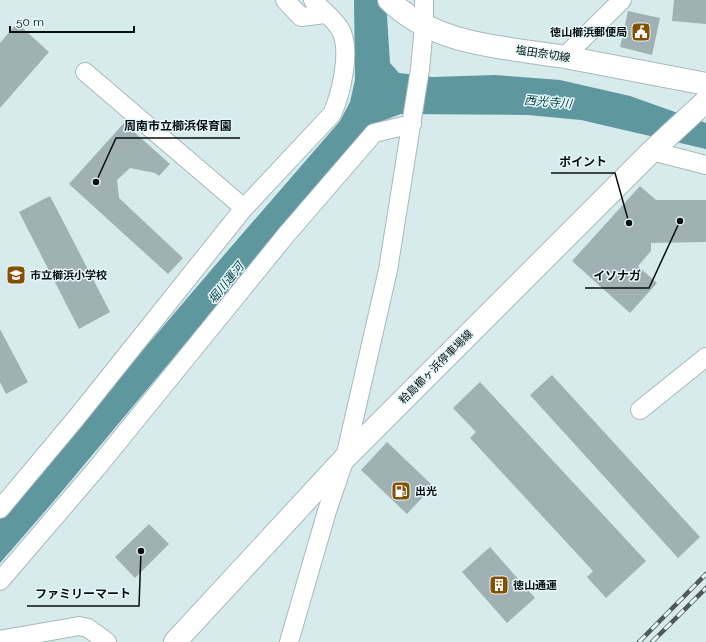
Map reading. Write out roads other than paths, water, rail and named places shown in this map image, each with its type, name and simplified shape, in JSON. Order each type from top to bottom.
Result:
[{"type":"main road","name":"塩田奈切線","points":[[391,2],[424,26],[467,42],[564,57],[706,84]]},
{"type":"main road","name":"粭島櫛ヶ浜停車場線","points":[[174,642],[345,458],[652,151],[703,105]]},
{"type":"street","points":[[285,0],[301,17],[322,7]]},
{"type":"street","points":[[0,509],[77,417],[244,208],[332,114],[337,102],[343,75],[345,42],[340,28],[322,7],[313,0]]},
{"type":"street","points":[[294,639],[327,511],[345,458],[388,270],[420,69],[424,26],[424,0]]},
{"type":"street","points":[[564,57],[622,0]]},
{"type":"street","points":[[85,72],[244,208]]},
{"type":"street","points":[[0,581],[96,469],[286,235],[374,133],[412,124]]},
{"type":"street","points":[[652,151],[706,165]]},
{"type":"street","points":[[640,410],[706,357]]},
{"type":"street","points":[[0,640],[79,626],[88,628],[107,642]]},
{"type":"water","points":[[354,0],[386,0],[390,63],[399,73],[432,77],[495,75],[560,80],[630,96],[706,123],[706,149],[581,120],[528,115],[401,114],[374,124],[312,192],[53,502],[0,563],[0,518],[340,121],[350,102],[355,80]]},
{"type":"railway","points":[[639,642],[706,574]]},
{"type":"railway","points":[[652,642],[706,588]]},
{"type":"place","name":"徳山櫛浜郵便局","points":[[641,32]]},
{"type":"place","name":"周南市立櫛浜保育園","points":[[96,182]]},
{"type":"place","name":"イソナガ","points":[[680,221]]},
{"type":"place","name":"ポイント","points":[[629,223]]},
{"type":"place","name":"市立櫛浜小学校","points":[[16,275]]},
{"type":"place","name":"出光","points":[[401,491]]},
{"type":"place","name":"ファミリーマート","points":[[141,551]]},
{"type":"place","name":"徳山通運","points":[[499,585]]},
{"type":"water label","name":"西光寺川","points":[[548,102]]},
{"type":"water label","name":"堀川運河","points":[[226,283]]}]
